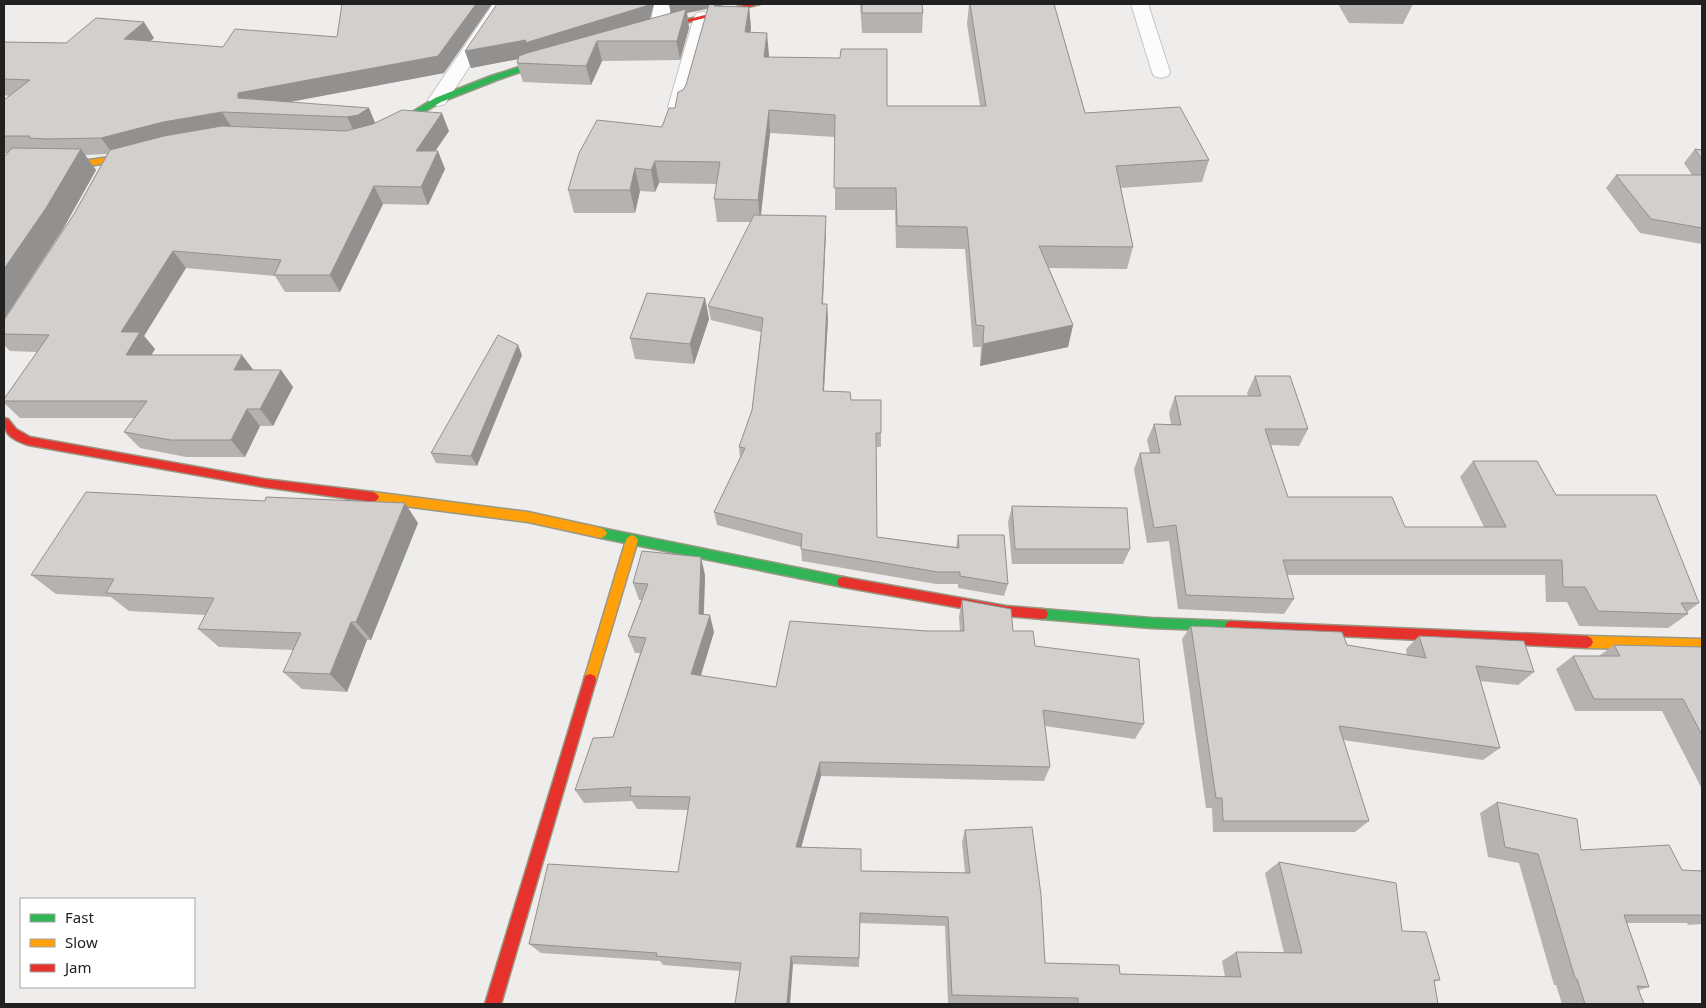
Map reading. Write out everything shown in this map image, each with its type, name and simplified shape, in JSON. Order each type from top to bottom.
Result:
[{"type":"street","points":[[438,100],[501,4]]},
{"type":"street","points":[[659,27],[662,4]]},
{"type":"street","points":[[641,33],[757,4]]},
{"type":"street","points":[[1140,4],[1161,72]]},
{"type":"street","points":[[678,106],[703,16]]},
{"type":"street","points":[[380,133],[438,100],[494,78],[567,55]]},
{"type":"street","points":[[4,160],[109,170],[148,153]]},
{"type":"street","points":[[4,422],[12,432],[28,440],[264,483],[528,517],[802,575],[1006,611],[1151,623],[1603,643],[1702,645]]},
{"type":"street","points":[[493,1004],[632,540]]},
{"type":"building","points":[[342,4],[476,4],[438,56],[238,93],[238,98],[369,108],[358,115],[347,117],[222,112],[163,122],[101,138],[48,139],[29,138],[30,136],[4,136],[4,100],[30,80],[4,79],[4,42],[66,43],[96,18],[144,22],[124,39],[223,47],[235,29],[337,37]]},
{"type":"building","points":[[497,4],[647,4],[646,6],[525,43],[526,40],[465,51]]},
{"type":"building","points":[[709,4],[715,4],[714,6],[749,7],[745,32],[767,33],[764,57],[840,58],[841,49],[887,49],[887,106],[986,106],[970,4],[1054,4],[1085,113],[1180,107],[1209,160],[1116,166],[1133,247],[1039,246],[1073,325],[983,344],[984,326],[976,325],[967,227],[897,226],[896,188],[834,188],[835,115],[769,110],[758,200],[714,199],[720,162],[655,161],[651,170],[635,168],[630,190],[568,190],[579,153],[597,120],[662,127],[669,108],[675,108],[678,92],[683,90],[686,85]]},
{"type":"building","points":[[862,4],[922,4],[923,13],[862,13]]},
{"type":"building","points":[[686,9],[677,41],[597,41],[586,66],[517,63],[519,56],[527,53]]},
{"type":"building","points":[[402,110],[442,113],[416,151],[438,151],[421,187],[374,186],[330,275],[274,275],[281,260],[173,251],[121,332],[140,332],[126,355],[242,355],[234,370],[281,370],[260,409],[247,409],[231,440],[171,440],[124,432],[147,401],[4,401],[49,335],[4,334],[4,320],[74,214],[110,150],[164,136],[222,126],[346,131],[373,124]]},
{"type":"building","points":[[12,148],[81,149],[46,208],[4,269],[4,157]]},
{"type":"building","points":[[1695,149],[1702,150],[1702,160]]},
{"type":"building","points":[[1616,175],[1702,175],[1702,228],[1651,219]]},
{"type":"building","points":[[754,215],[826,216],[822,304],[827,304],[823,391],[850,392],[851,400],[881,400],[881,433],[876,433],[877,537],[959,548],[958,535],[1004,535],[1008,584],[960,576],[960,572],[938,572],[801,549],[802,534],[714,512],[745,448],[739,447],[752,410],[763,318],[708,306]]},
{"type":"building","points":[[647,293],[705,298],[690,344],[630,338]]},
{"type":"building","points":[[498,335],[518,345],[471,456],[431,453]]},
{"type":"building","points":[[1255,376],[1290,376],[1308,429],[1265,429],[1288,497],[1392,497],[1405,527],[1506,527],[1473,461],[1537,461],[1556,495],[1656,495],[1699,603],[1681,603],[1688,614],[1598,611],[1585,587],[1563,587],[1562,560],[1283,560],[1294,599],[1186,595],[1176,525],[1154,528],[1140,453],[1160,453],[1154,424],[1181,425],[1175,396],[1261,396]]},
{"type":"building","points":[[86,492],[265,501],[266,497],[405,503],[356,622],[351,622],[330,674],[283,672],[301,633],[198,629],[214,598],[106,593],[114,579],[31,575]]},
{"type":"building","points":[[1012,506],[1127,508],[1130,549],[1015,549]]},
{"type":"building","points":[[642,551],[701,557],[699,614],[710,615],[691,674],[776,687],[790,621],[927,631],[964,631],[962,600],[1011,609],[1013,631],[1033,631],[1035,646],[1139,659],[1144,724],[1043,710],[1050,767],[820,762],[796,847],[861,849],[861,871],[970,873],[965,830],[1032,827],[1041,895],[1045,963],[1119,965],[1120,974],[1241,977],[1236,952],[1302,953],[1279,862],[1396,883],[1402,931],[1426,932],[1440,980],[1434,980],[1438,1004],[1078,1004],[1078,998],[952,995],[948,917],[860,913],[859,958],[791,956],[787,1004],[735,1004],[741,963],[656,956],[657,953],[529,944],[548,864],[678,872],[690,797],[630,796],[631,787],[575,790],[593,738],[613,737],[646,638],[628,636],[648,584],[633,583]]},
{"type":"building","points":[[1191,626],[1342,632],[1347,645],[1426,658],[1419,636],[1524,641],[1534,672],[1476,666],[1500,748],[1339,726],[1369,821],[1223,821],[1222,798],[1216,798]]},
{"type":"building","points":[[1614,645],[1702,647],[1702,735],[1683,699],[1594,699],[1573,656],[1620,656]]},
{"type":"building","points":[[1497,802],[1577,819],[1581,850],[1669,845],[1682,870],[1702,871],[1702,915],[1624,915],[1649,987],[1637,986],[1644,1004],[1585,1004],[1577,979],[1575,978],[1538,854],[1505,847]]},
{"type":"traffic: fast","points":[[387,130],[438,100],[494,78],[554,59]]},
{"type":"traffic: fast","points":[[601,533],[843,582]]},
{"type":"traffic: fast","points":[[1042,614],[1151,623],[1231,626]]},
{"type":"traffic: slow","points":[[4,160],[89,163],[139,155]]},
{"type":"traffic: slow","points":[[373,497],[528,517],[601,533]]},
{"type":"traffic: slow","points":[[590,680],[632,540]]},
{"type":"traffic: slow","points":[[1587,642],[1702,645]]},
{"type":"traffic: jam","points":[[653,29],[757,4]]},
{"type":"traffic: jam","points":[[4,422],[12,432],[28,441],[264,483],[373,497]]},
{"type":"traffic: jam","points":[[843,582],[1006,611],[1042,614]]},
{"type":"traffic: jam","points":[[1231,626],[1587,642]]},
{"type":"traffic: jam","points":[[493,1004],[590,680]]}]
